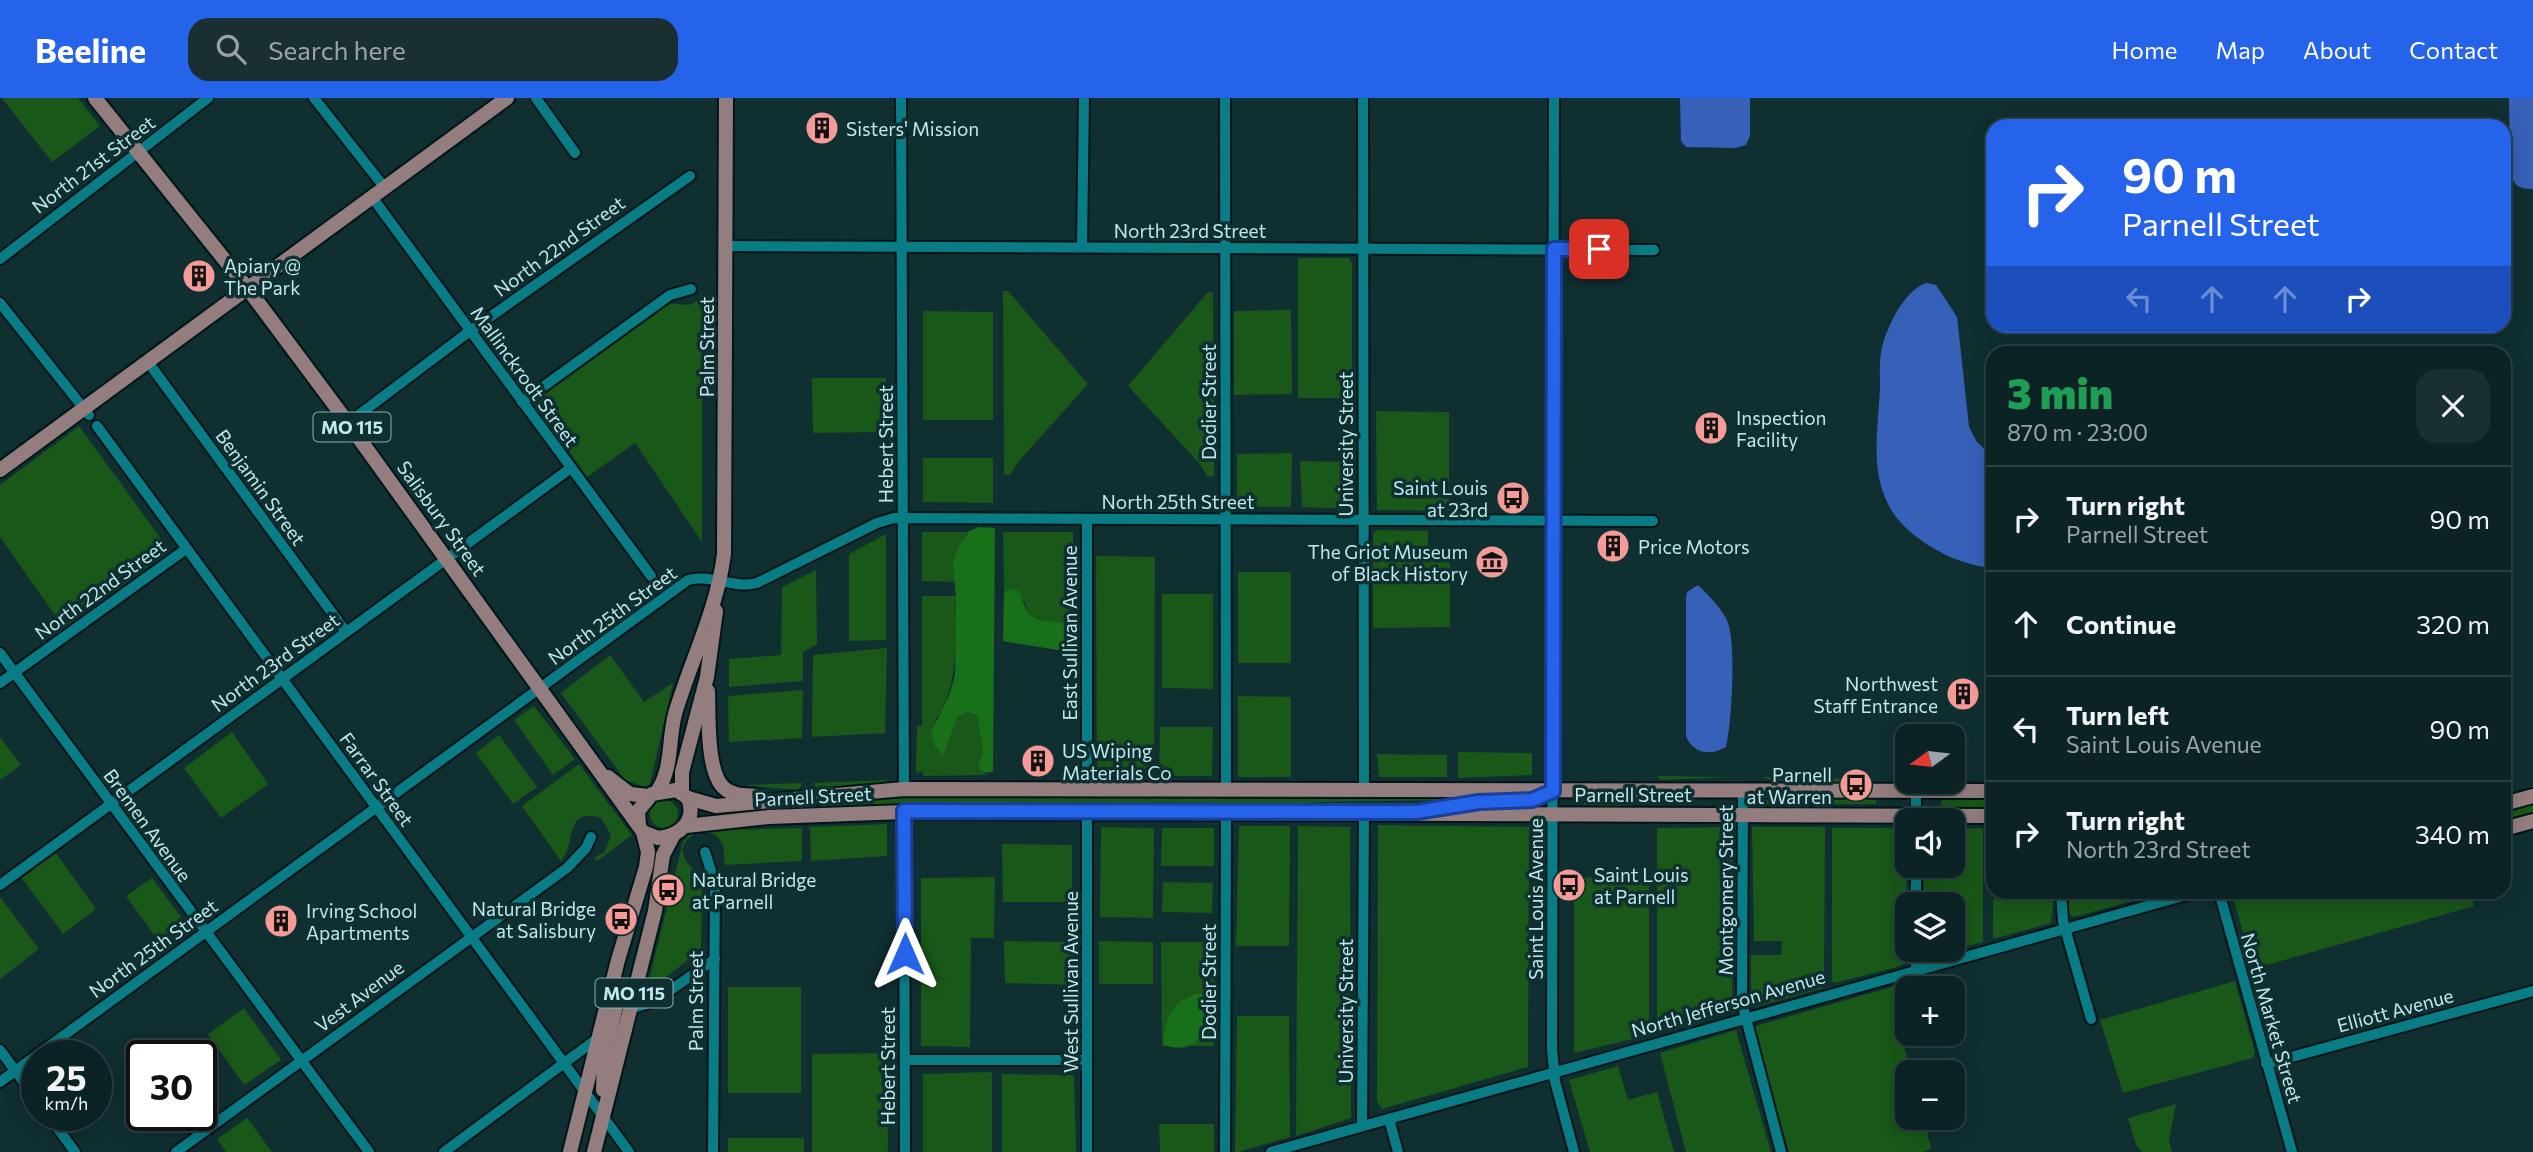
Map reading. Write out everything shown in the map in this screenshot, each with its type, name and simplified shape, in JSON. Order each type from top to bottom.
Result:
[{"type":"main road","name":"Salisbury Street","points":[[95,98],[248,289],[348,422],[541,687],[597,766],[614,796],[641,829]]},
{"type":"main road","points":[[0,470],[87,412],[148,362],[507,98]]},
{"type":"main road","name":"Palm Street","points":[[718,589],[725,541],[726,98]]},
{"type":"main road","points":[[718,589],[716,621],[706,677],[682,772],[685,795],[691,810],[680,830],[658,838],[641,829],[638,811],[653,794],[667,771],[676,710],[718,589]]},
{"type":"main road","points":[[706,677],[712,757],[720,783],[727,790],[738,794],[792,798]]},
{"type":"main road","name":"Salisbury Street","points":[[597,766],[623,791],[653,794]]},
{"type":"main road","name":"Parnell Street","points":[[685,795],[716,806],[904,789],[1895,792]]},
{"type":"main road","points":[[1416,812],[1479,802],[1532,800],[1553,791]]},
{"type":"main road","name":"Parnell Street","points":[[1965,791],[1986,791]]},
{"type":"main road","points":[[653,794],[685,795]]},
{"type":"main road","points":[[2511,802],[2533,796]]},
{"type":"main road","name":"Parnell Street","points":[[680,830],[762,817],[904,811],[1743,813],[1895,817]]},
{"type":"main road","name":"Parnell Street","points":[[1965,816],[1986,816]]},
{"type":"main road","points":[[2511,827],[2533,821]]},
{"type":"main road","name":"MO 115","points":[[570,1152],[618,960],[648,859],[641,829]]},
{"type":"main road","name":"MO 115","points":[[594,1152],[658,898],[663,855],[680,830]]},
{"type":"main road","points":[[602,1117],[604,1062],[617,1001],[618,960]]},
{"type":"main road","points":[[581,1152],[584,1094]]},
{"type":"street","name":"North 21st Street","points":[[0,259],[208,98]]},
{"type":"street","points":[[314,98],[385,188]]},
{"type":"street","points":[[536,98],[575,153]]},
{"type":"street","name":"Hebert Street","points":[[901,98],[904,789]]},
{"type":"street","points":[[1082,247],[1084,98]]},
{"type":"street","name":"Dodier Street","points":[[1224,98],[1226,790]]},
{"type":"street","name":"University Street","points":[[1363,98],[1364,790]]},
{"type":"street","name":"Saint Louis Avenue","points":[[1554,98],[1553,1072],[1574,1152]]},
{"type":"street","name":"North 22nd Street","points":[[348,422],[470,331],[690,176]]},
{"type":"street","name":"Mallinckrodt Street","points":[[372,197],[650,576]]},
{"type":"street","name":"North 23rd Street","points":[[726,246],[1654,250]]},
{"type":"street","points":[[522,402],[670,295],[691,289]]},
{"type":"street","points":[[0,303],[87,412]]},
{"type":"street","name":"Benjamin Street","points":[[148,362],[346,632]]},
{"type":"street","name":"Farrar Street","points":[[97,426],[629,1152]]},
{"type":"street","name":"North 23rd Street","points":[[0,885],[571,468]]},
{"type":"street","name":"North 25th Street","points":[[0,1082],[683,583],[695,578],[718,589],[757,583],[877,523],[903,518],[1653,521]]},
{"type":"street","name":"East Sullivan Avenue","points":[[1087,519],[1087,789]]},
{"type":"street","name":"North 22nd Street","points":[[0,683],[186,549]]},
{"type":"street","name":"Bremen Avenue","points":[[0,653],[369,1152]]},
{"type":"street","name":"Montgomery Street","points":[[1743,791],[1744,1018],[1781,1152]]},
{"type":"street","name":"Hebert Street","points":[[904,811],[905,1152]]},
{"type":"street","name":"West Sullivan Avenue","points":[[1087,812],[1087,1152]]},
{"type":"street","name":"Dodier Street","points":[[1225,1152],[1226,812]]},
{"type":"street","name":"University Street","points":[[1362,1126],[1364,812]]},
{"type":"street","name":"Vest Avenue","points":[[176,1152],[471,934],[567,868],[586,848],[591,837]]},
{"type":"street","name":"Palm Street","points":[[705,852],[715,884],[713,1152]]},
{"type":"street","points":[[2062,899],[2066,930],[2091,1019]]},
{"type":"street","name":"North Jefferson Avenue","points":[[1271,1152],[2173,899]]},
{"type":"street","name":"North Market Street","points":[[2221,899],[2292,1152]]},
{"type":"street","points":[[630,1009],[655,1001],[715,959]]},
{"type":"street","points":[[1916,962],[1916,970]]},
{"type":"street","name":"Elliott Avenue","points":[[2266,1064],[2533,991]]},
{"type":"street","points":[[444,1152],[598,1038]]},
{"type":"street","points":[[0,1050],[21,1079]]},
{"type":"street","points":[[905,1060],[1087,1060]]},
{"type":"street","points":[[1389,1119],[1398,1152]]},
{"type":"street","points":[[60,1131],[75,1152]]},
{"type":"green space","points":[[2,98],[78,98],[100,126],[52,162]]},
{"type":"green space","points":[[1298,258],[1349,258],[1352,264],[1352,398],[1298,398]]},
{"type":"green space","points":[[1003,291],[1008,291],[1088,384],[1019,461],[1010,475],[1004,475]]},
{"type":"green space","points":[[702,292],[702,542],[635,443],[587,477],[537,406],[541,403],[538,399],[668,304],[692,304]]},
{"type":"green space","points":[[1213,292],[1214,476],[1208,477],[1199,463],[1128,386],[1207,293]]},
{"type":"green space","points":[[1291,310],[1292,394],[1234,395],[1234,311]]},
{"type":"green space","points":[[923,311],[993,312],[993,420],[923,420]]},
{"type":"green space","points":[[812,378],[886,378],[886,432],[813,433]]},
{"type":"green space","points":[[1376,411],[1449,412],[1449,511],[1377,510]]},
{"type":"green space","points":[[79,426],[170,551],[64,628],[0,537],[0,485]]},
{"type":"green space","points":[[1292,453],[1291,507],[1237,507],[1237,454]]},
{"type":"green space","points":[[923,458],[993,458],[993,503],[923,502]]},
{"type":"green space","points":[[1300,461],[1355,462],[1355,509],[1302,507]]},
{"type":"green space","points":[[979,527],[995,528],[993,772],[982,773],[978,766],[983,752],[977,715],[967,712],[958,716],[943,755],[935,747],[931,733],[950,693],[955,675],[956,598],[953,564],[958,547],[969,531]]},
{"type":"green space","points":[[1378,530],[1428,531],[1428,556],[1450,556],[1450,627],[1373,628],[1373,533]]},
{"type":"green space","points":[[922,532],[968,532],[956,556],[954,582],[922,581]]},
{"type":"green space","points":[[1003,532],[1073,532],[1074,624],[1039,620],[1028,614],[1025,602],[1010,590],[1004,592]]},
{"type":"green space","points":[[886,534],[886,640],[849,641],[849,554]]},
{"type":"green space","points":[[1096,556],[1155,557],[1154,777],[1097,776]]},
{"type":"green space","points":[[816,570],[817,644],[803,652],[803,681],[729,687],[729,659],[781,655],[782,587]]},
{"type":"green space","points":[[1238,572],[1291,572],[1291,663],[1238,663]]},
{"type":"green space","points":[[1010,589],[1019,591],[1028,614],[1039,620],[1074,624],[1074,648],[1070,652],[1003,641],[1004,592]]},
{"type":"green space","points":[[1162,594],[1213,594],[1213,689],[1162,688]]},
{"type":"green space","points":[[922,596],[956,596],[953,677],[943,707],[935,721],[967,712],[977,715],[983,752],[978,766],[982,773],[988,775],[923,776],[923,771],[916,773],[917,726],[922,726]]},
{"type":"green space","points":[[887,648],[885,733],[812,737],[813,655]]},
{"type":"green space","points":[[610,655],[644,702],[673,683],[650,784],[645,787],[625,780],[561,693]]},
{"type":"green space","points":[[803,690],[802,738],[729,742],[728,696]]},
{"type":"green space","points":[[1238,696],[1291,697],[1291,777],[1238,777]]},
{"type":"green space","points":[[534,706],[575,759],[553,775],[514,720]]},
{"type":"green space","points":[[1160,727],[1213,727],[1212,776],[1159,776]]},
{"type":"green space","points":[[232,732],[268,784],[221,818],[184,768]]},
{"type":"green space","points":[[499,735],[537,787],[513,804],[476,753]]},
{"type":"green space","points":[[0,737],[21,765],[0,780]]},
{"type":"green space","points":[[1458,752],[1532,753],[1532,775],[1458,778]]},
{"type":"green space","points":[[1377,754],[1447,755],[1447,777],[1379,777]]},
{"type":"green space","points":[[579,764],[632,835],[597,861],[594,858],[605,851],[611,835],[601,818],[581,818],[576,822],[566,854],[561,861],[522,806]]},
{"type":"green space","points":[[1657,776],[1732,777],[1660,780]]},
{"type":"green space","points":[[1762,777],[1856,779],[1855,786],[1771,780]]},
{"type":"green space","points":[[889,780],[880,785],[817,789],[813,783]]},
{"type":"green space","points":[[803,783],[798,790],[742,785]]},
{"type":"green space","points":[[888,796],[1456,796],[1455,800],[1321,802],[1267,807],[1110,807],[1075,804],[880,806],[734,814],[733,808]]},
{"type":"green space","points":[[1763,798],[1876,798],[1876,804],[1763,804]]},
{"type":"green space","points":[[1942,798],[1986,799],[1986,810],[1941,807]]},
{"type":"green space","points":[[664,800],[674,804],[678,814],[674,824],[664,828],[654,824],[650,814],[654,804]]},
{"type":"green space","points":[[1585,802],[1630,802],[1630,807],[1584,805]]},
{"type":"green space","points":[[2533,802],[2533,814],[2511,820],[2511,808]]},
{"type":"green space","points":[[887,824],[887,856],[811,861],[810,827]]},
{"type":"green space","points":[[1378,825],[1529,827],[1528,1067],[1382,1109],[1377,1101]]},
{"type":"green space","points":[[1239,826],[1290,826],[1289,946],[1236,946]]},
{"type":"green space","points":[[1298,826],[1350,827],[1351,1118],[1296,1136]]},
{"type":"green space","points":[[1101,827],[1154,828],[1153,918],[1100,917]]},
{"type":"green space","points":[[1733,827],[1732,1009],[1657,1029],[1657,828]]},
{"type":"green space","points":[[1752,827],[1825,827],[1824,988],[1756,1007],[1751,1003],[1751,955],[1781,955],[1782,941],[1754,941]]},
{"type":"green space","points":[[802,828],[802,861],[725,865],[723,845],[716,835],[699,833],[689,838],[684,845],[684,857],[706,885],[706,888],[702,889],[701,950],[657,984],[651,984],[649,980],[683,842],[688,835],[695,831]]},
{"type":"green space","points":[[1162,828],[1214,828],[1214,866],[1161,866]]},
{"type":"green space","points":[[1832,828],[1895,828],[1895,878],[1907,878],[1907,892],[1895,892],[1895,962],[1905,962],[1901,966],[1835,983],[1832,981]]},
{"type":"green space","points":[[1983,828],[1983,942],[1965,947],[1965,892],[1924,892],[1924,878],[1965,878],[1965,829]]},
{"type":"green space","points":[[1002,844],[1072,845],[1072,902],[1003,902]]},
{"type":"green space","points":[[56,853],[96,909],[63,934],[22,878]]},
{"type":"green space","points":[[1649,876],[1649,1035],[1574,1053],[1574,878]]},
{"type":"green space","points":[[995,877],[994,938],[971,938],[970,1047],[921,1046],[921,878]]},
{"type":"green space","points":[[152,878],[190,929],[190,932],[166,951],[126,896]]},
{"type":"green space","points":[[1163,882],[1213,883],[1212,913],[1162,912]]},
{"type":"green space","points":[[0,899],[39,949],[0,979]]},
{"type":"green space","points":[[1993,899],[2053,899],[2051,923],[1993,939]]},
{"type":"green space","points":[[2069,899],[2140,899],[2074,917],[2069,914]]},
{"type":"green space","points":[[2234,899],[2472,899],[2474,906],[2253,969]]},
{"type":"green space","points":[[1004,941],[1074,942],[1074,985],[1005,983]]},
{"type":"green space","points":[[1099,941],[1153,942],[1153,984],[1099,984]]},
{"type":"green space","points":[[1161,942],[1214,942],[1214,1046],[1162,1046]]},
{"type":"green space","points":[[2235,981],[2255,1053],[2253,1058],[2123,1093],[2100,1020]]},
{"type":"green space","points":[[1895,986],[1895,1046],[1904,1046],[1908,1060],[1895,1060],[1895,1130],[1927,1130],[1931,1149],[1923,1152],[1789,1152],[1755,1033],[1756,1026]]},
{"type":"green space","points":[[728,987],[801,987],[801,1093],[728,1093]]},
{"type":"green space","points":[[1200,993],[1212,1000],[1210,1021],[1206,1030],[1200,1038],[1185,1047],[1164,1045],[1165,1026],[1176,1005]]},
{"type":"green space","points":[[244,1008],[281,1060],[244,1085],[217,1047],[217,1040],[212,1040],[208,1034]]},
{"type":"green space","points":[[1237,1016],[1289,1016],[1290,1137],[1235,1152]]},
{"type":"green space","points":[[1736,1030],[1771,1152],[1686,1152],[1660,1053]]},
{"type":"green space","points":[[887,1053],[888,1152],[812,1152],[812,1054]]},
{"type":"green space","points":[[1618,1066],[1628,1100],[1657,1092],[1674,1152],[1590,1152],[1569,1080]]},
{"type":"green space","points":[[992,1072],[992,1152],[923,1152],[923,1074]]},
{"type":"green space","points":[[1002,1074],[1074,1075],[1076,1152],[1002,1152]]},
{"type":"green space","points":[[2176,1104],[2169,1141],[2172,1152],[2142,1152],[2136,1145],[2128,1118]]},
{"type":"green space","points":[[247,1118],[272,1152],[226,1152],[217,1139]]},
{"type":"green space","points":[[1159,1124],[1214,1124],[1214,1152],[1160,1152]]},
{"type":"green space","points":[[728,1138],[804,1138],[804,1152],[728,1152]]},
{"type":"water","points":[[1680,98],[1750,98],[1750,136],[1746,145],[1736,148],[1686,147],[1681,141]]},
{"type":"water","points":[[2509,98],[2533,98],[2533,189],[2518,186],[2513,181]]},
{"type":"water","points":[[1926,283],[1936,285],[1957,317],[1969,427],[1977,442],[1986,450],[1986,567],[1948,556],[1919,539],[1896,516],[1882,491],[1877,448],[1882,347],[1893,319],[1904,301]]},
{"type":"water","points":[[1698,585],[1726,618],[1732,648],[1728,736],[1726,747],[1714,752],[1698,750],[1686,736],[1686,598],[1687,592]]},
{"type":"place","name":"Sisters' Mission","points":[[822,128]]},
{"type":"place","name":"Apiary @ The Park","points":[[199,276]]},
{"type":"place","name":"Inspection Facility","points":[[1711,428]]},
{"type":"place","name":"Saint Louis at 23rd","points":[[1513,498]]},
{"type":"place","name":"Price Motors","points":[[1613,546]]},
{"type":"place","name":"The Griot Museum of Black History","points":[[1492,562]]},
{"type":"place","name":"Northwest Staff Entrance","points":[[1963,694]]},
{"type":"place","name":"US Wiping Materials Co","points":[[1038,761]]},
{"type":"place","name":"Parnell at Warren","points":[[1856,785]]},
{"type":"place","name":"Saint Louis at Parnell","points":[[1569,885]]},
{"type":"place","name":"Natural Bridge at Parnell","points":[[668,890]]},
{"type":"place","name":"Natural Bridge at Salisbury","points":[[621,919]]},
{"type":"place","name":"Irving School Apartments","points":[[281,921]]},
{"type":"route","points":[[905,954],[904,811],[1416,812],[1479,802],[1532,800],[1553,791],[1554,249],[1599,249]]}]
